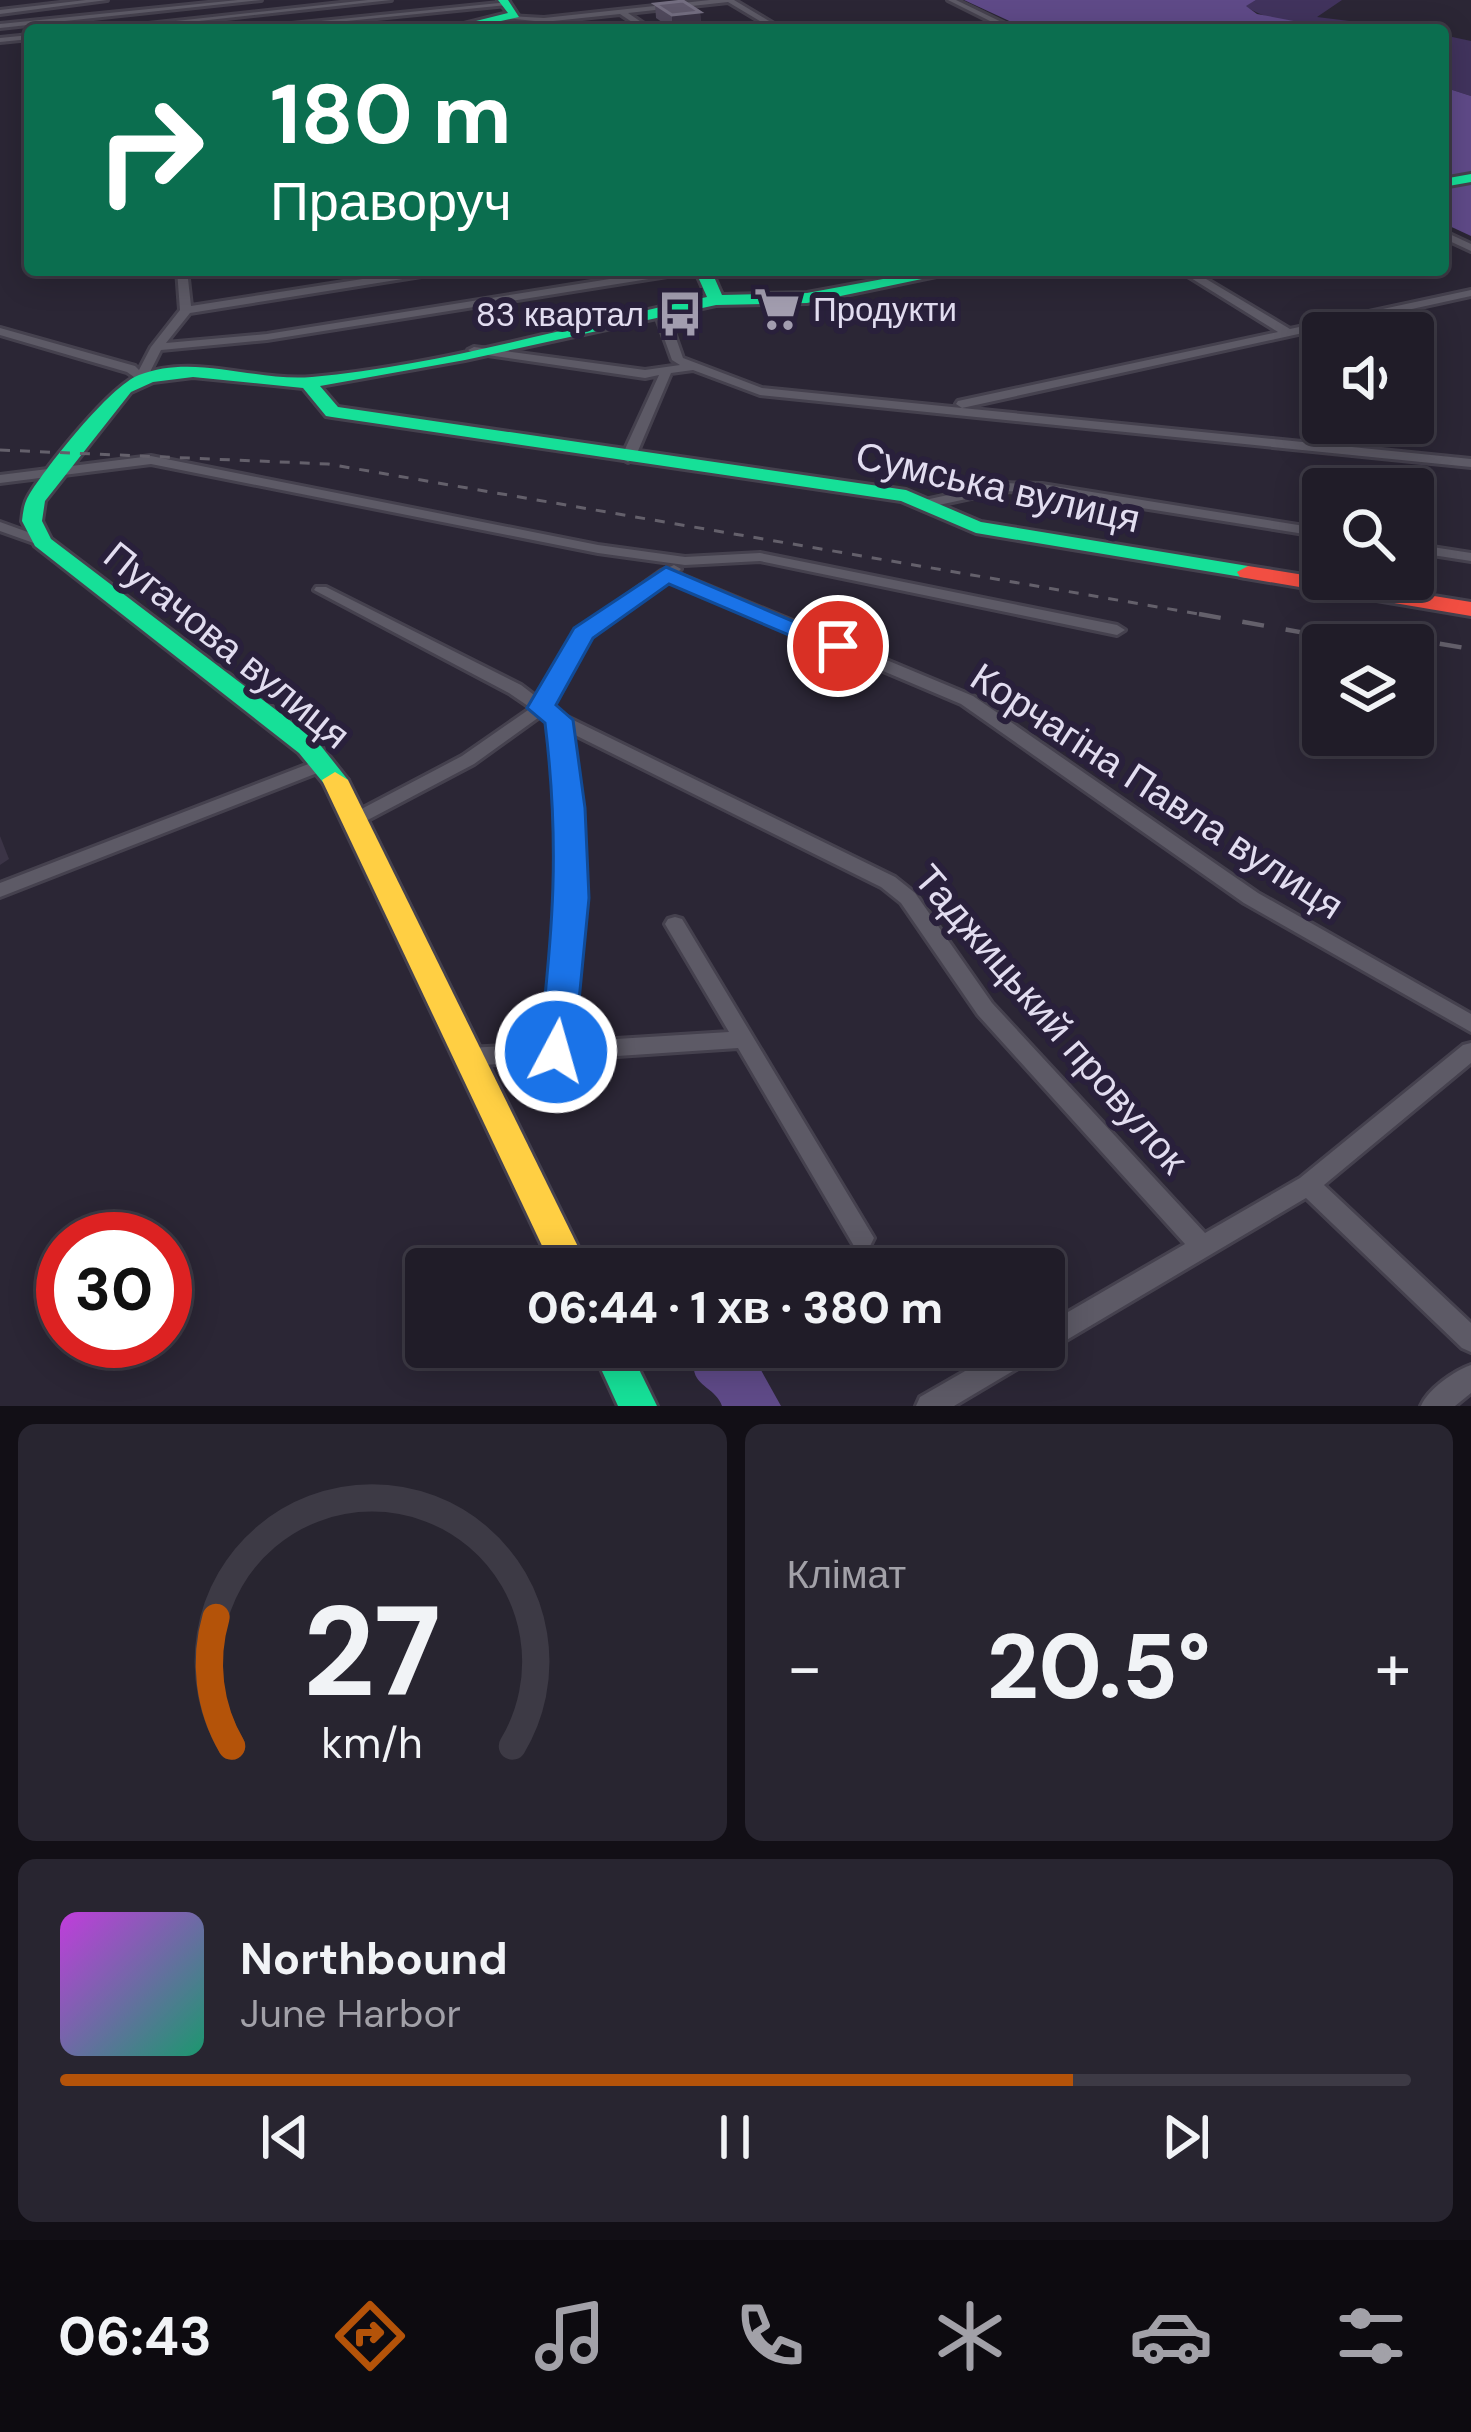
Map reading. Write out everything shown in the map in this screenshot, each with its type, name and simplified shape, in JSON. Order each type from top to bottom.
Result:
[{"type":"street","points":[[0,12],[104,0]]},
{"type":"street","points":[[0,26],[258,0]]},
{"type":"street","points":[[156,24],[388,0]]},
{"type":"street","points":[[585,12],[662,0]]},
{"type":"street","points":[[314,24],[508,9],[622,11],[729,0],[771,24]]},
{"type":"street","points":[[951,0],[1001,24]]},
{"type":"street","points":[[207,5],[217,24]]},
{"type":"street","points":[[463,24],[508,9]]},
{"type":"street","points":[[622,11],[640,24]]},
{"type":"street","points":[[183,276],[186,310]]},
{"type":"street","points":[[141,379],[157,347],[186,310],[402,276]]},
{"type":"street","points":[[157,347],[267,337],[648,276]]},
{"type":"street","points":[[42,542],[32,521],[34,500],[124,388],[141,379],[188,371],[308,383],[660,310],[710,284],[750,304],[925,276]]},
{"type":"street","points":[[1193,276],[1289,333]]},
{"type":"street","points":[[944,408],[1471,293]]},
{"type":"street","points":[[660,310],[673,356],[760,391],[1471,463]]},
{"type":"street","points":[[0,331],[131,369],[141,379]]},
{"type":"street","points":[[474,350],[666,374],[693,366]]},
{"type":"street","points":[[628,458],[666,374]]},
{"type":"street","name":"Сумська вулиця","points":[[308,383],[332,412],[906,496],[976,527],[1108,553],[1471,609]]},
{"type":"street","points":[[0,479],[151,460],[598,549],[686,561],[760,556],[1118,630]]},
{"type":"street","points":[[0,479],[34,500]]},
{"type":"street","points":[[925,504],[1003,487],[1042,488],[1302,530]]},
{"type":"street","name":"Пугачова вулиця","points":[[0,526],[42,542],[324,764],[356,819],[562,1248]]},
{"type":"street","points":[[1434,551],[1471,557]]},
{"type":"street","points":[[556,1052],[573,898],[570,808],[550,714],[583,634],[686,561]]},
{"type":"street","name":"Корчагіна Павла вулиця","points":[[666,574],[967,700],[1252,898],[1471,1024]]},
{"type":"street","name":"Таджицький провулок","points":[[321,590],[550,714],[898,890],[985,1009],[1204,1248]]},
{"type":"street","points":[[356,819],[550,714]]},
{"type":"street","points":[[0,890],[324,764]]},
{"type":"street","points":[[675,924],[739,1040],[862,1238]]},
{"type":"street","points":[[468,1057],[739,1040]]},
{"type":"street","points":[[1065,1328],[1308,1185],[1471,1051]]},
{"type":"street","points":[[1308,1185],[1471,1340]]},
{"type":"street","points":[[619,1368],[638,1406]]},
{"type":"street","points":[[929,1406],[995,1368]]},
{"type":"street","points":[[1434,1406],[1471,1377]]},
{"type":"shaded area","points":[[964,0],[1256,0],[1246,6],[1257,14],[1310,24],[1016,24]]},
{"type":"shaded area","points":[[1256,0],[1342,0],[1317,17],[1374,24],[1300,24],[1245,6]]},
{"type":"shaded area","points":[[1449,36],[1471,41],[1471,96],[1449,89]]},
{"type":"shaded area","points":[[1449,89],[1471,96],[1471,236],[1449,226]]},
{"type":"shaded area","points":[[760,1368],[781,1406],[722,1406],[694,1370]]},
{"type":"building","points":[[683,1],[700,12],[672,15],[655,4]]},
{"type":"railway","points":[[0,450],[328,464],[1209,616]]},
{"type":"railway","points":[[1199,614],[1209,616]]},
{"type":"railway","points":[[1209,616],[1216,617]]},
{"type":"railway","points":[[1209,616],[1302,632]]},
{"type":"railway","points":[[1434,643],[1471,649]]},
{"type":"traffic: fast","points":[[473,24],[515,15],[503,0]]},
{"type":"traffic: fast","points":[[1449,182],[1471,178]]},
{"type":"traffic: fast","points":[[335,780],[308,747],[42,542],[32,521],[35,500],[125,388],[147,377],[193,372],[313,382],[414,365],[716,300],[706,276]]},
{"type":"traffic: fast","points":[[716,300],[807,298],[925,276]]},
{"type":"traffic: fast","points":[[308,383],[332,412],[906,496],[976,527],[1248,572]]},
{"type":"traffic: fast","points":[[619,1368],[638,1406]]},
{"type":"traffic: slow","points":[[335,780],[561,1248]]},
{"type":"traffic: jam","points":[[1248,572],[1471,609]]},
{"type":"place","name":"Продукти","points":[[777,309]]},
{"type":"place","name":"83 квартал","points":[[680,314]]},
{"type":"route","points":[[556,1052],[573,898],[570,808],[559,720],[541,708],[583,634],[666,574],[838,646]]}]
